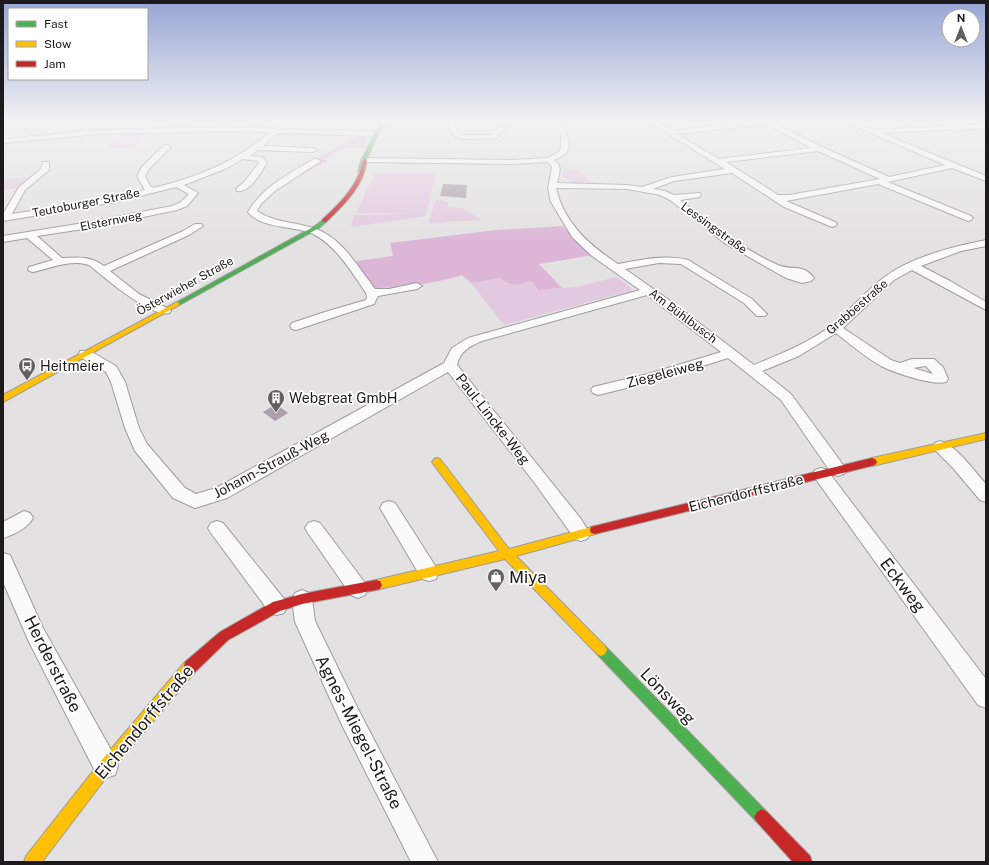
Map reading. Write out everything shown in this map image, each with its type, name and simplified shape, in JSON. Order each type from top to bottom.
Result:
[{"type":"street","points":[[151,162],[144,169],[141,176],[146,186],[151,191]]},
{"type":"street","name":"Teutoburger Straße","points":[[4,218],[110,200],[151,191],[177,184],[211,172],[232,162]]},
{"type":"street","points":[[240,188],[248,183],[263,162]]},
{"type":"street","points":[[296,326],[329,314],[370,302],[373,297],[372,293],[343,256],[323,235],[312,230],[266,219],[252,212],[271,189],[315,162]]},
{"type":"street","name":"Österwieher Straße","points":[[3,399],[326,221],[342,205],[353,188],[359,174],[360,167],[363,162]]},
{"type":"street","name":"Am Bühlbusch","points":[[552,162],[555,164],[556,168],[553,185],[555,202],[575,235],[592,250],[649,290],[786,396],[829,472]]},
{"type":"street","points":[[720,162],[787,205],[832,224]]},
{"type":"street","points":[[849,162],[889,180]]},
{"type":"street","points":[[948,162],[986,179]]},
{"type":"street","points":[[4,218],[22,189],[45,170],[46,164]]},
{"type":"street","points":[[778,198],[789,198],[880,182],[954,165]]},
{"type":"street","points":[[644,189],[672,180],[734,170]]},
{"type":"street","points":[[880,182],[968,218]]},
{"type":"street","name":"Elsternweg","points":[[3,239],[119,220],[184,204],[194,193],[177,184]]},
{"type":"street","name":"Lessingstraße","points":[[553,185],[644,189],[662,193],[673,198],[729,242],[778,269]]},
{"type":"street","name":"Lessingstraße","points":[[673,198],[696,194]]},
{"type":"street","points":[[102,271],[186,233],[198,226]]},
{"type":"street","points":[[29,235],[60,261]]},
{"type":"street","name":"Grabbestraße","points":[[753,370],[794,353],[836,328],[890,278],[912,266],[959,248],[986,243]]},
{"type":"street","points":[[33,269],[60,261],[83,260],[93,263],[135,296],[165,311]]},
{"type":"street","points":[[616,268],[658,261],[678,260],[684,262],[748,302],[761,314]]},
{"type":"street","points":[[912,266],[946,283],[986,307]]},
{"type":"street","points":[[372,293],[389,292],[417,286]]},
{"type":"street","name":"Paul-Lincke-Weg","points":[[581,534],[540,478],[450,365],[452,355],[456,349],[478,338],[649,290]]},
{"type":"street","points":[[836,328],[886,363],[901,368]]},
{"type":"street","name":"Ziegeleiweg","points":[[598,390],[650,378],[731,353]]},
{"type":"street","name":"Johann-Strauß-Weg","points":[[85,354],[111,369],[118,382],[132,428],[140,447],[179,493],[195,501],[221,493],[450,365]]},
{"type":"street","name":"Eichendorffstraße","points":[[32,862],[106,766],[182,673],[224,636],[277,606],[302,599],[358,589],[429,573],[829,472],[986,436]]},
{"type":"street","points":[[940,447],[959,464],[986,495]]},
{"type":"street","points":[[437,462],[507,554]]},
{"type":"street","name":"Eckweg","points":[[829,472],[986,697]]},
{"type":"street","points":[[389,508],[429,573]]},
{"type":"street","points":[[3,531],[24,518]]},
{"type":"street","points":[[217,528],[277,606]]},
{"type":"street","points":[[314,528],[358,589]]},
{"type":"street","name":"Lönsweg","points":[[507,554],[734,787],[804,862]]},
{"type":"street","name":"Herderstraße","points":[[3,561],[36,635],[106,766]]},
{"type":"street","name":"Agnes-Miegel-Straße","points":[[302,599],[305,622],[350,717],[425,862]]},
{"type":"shaded area","points":[[312,162],[324,162],[302,174],[295,173]]},
{"type":"shaded area","points":[[564,169],[579,172],[591,183],[568,180],[562,175]]},
{"type":"shaded area","points":[[375,173],[436,173],[426,214],[424,214],[426,216],[351,227],[354,215],[417,214],[356,213]]},
{"type":"shaded area","points":[[32,177],[19,188],[3,190],[3,180]]},
{"type":"shaded area","points":[[435,200],[448,202],[448,207],[462,208],[482,220],[429,223]]},
{"type":"shaded area","points":[[563,226],[593,255],[539,264],[562,288],[538,290],[532,281],[511,285],[507,284],[500,278],[471,283],[462,275],[417,285],[372,288],[351,262],[393,256],[390,243],[496,230]]},
{"type":"shaded area","points":[[617,277],[632,289],[630,291],[504,325],[471,283],[500,278],[505,284],[515,285],[533,281],[538,290],[576,287]]},
{"type":"building","points":[[443,184],[467,185],[466,198],[440,196]]},
{"type":"building","name":"Webgreat GmbH","points":[[276,404],[288,413],[275,421],[263,412]]},
{"type":"traffic: fast","points":[[360,171],[364,162]]},
{"type":"traffic: fast","points":[[177,304],[317,227],[324,221]]},
{"type":"traffic: fast","points":[[601,650],[762,817]]},
{"type":"traffic: slow","points":[[3,399],[177,304]]},
{"type":"traffic: slow","points":[[872,462],[986,436]]},
{"type":"traffic: slow","points":[[437,462],[507,554],[601,650]]},
{"type":"traffic: slow","points":[[376,585],[507,554],[595,530]]},
{"type":"traffic: slow","points":[[32,862],[106,766],[190,667]]},
{"type":"traffic: jam","points":[[324,221],[337,209],[356,185],[361,176],[365,162]]},
{"type":"traffic: jam","points":[[595,530],[872,462]]},
{"type":"traffic: jam","points":[[190,667],[224,636],[277,606],[302,599],[376,585]]},
{"type":"traffic: jam","points":[[762,817],[804,862]]},
{"type":"place","name":"Heitmeier","points":[[27,381]]},
{"type":"place","name":"Webgreat GmbH","points":[[276,413]]},
{"type":"place","name":"Miya","points":[[496,592]]}]
